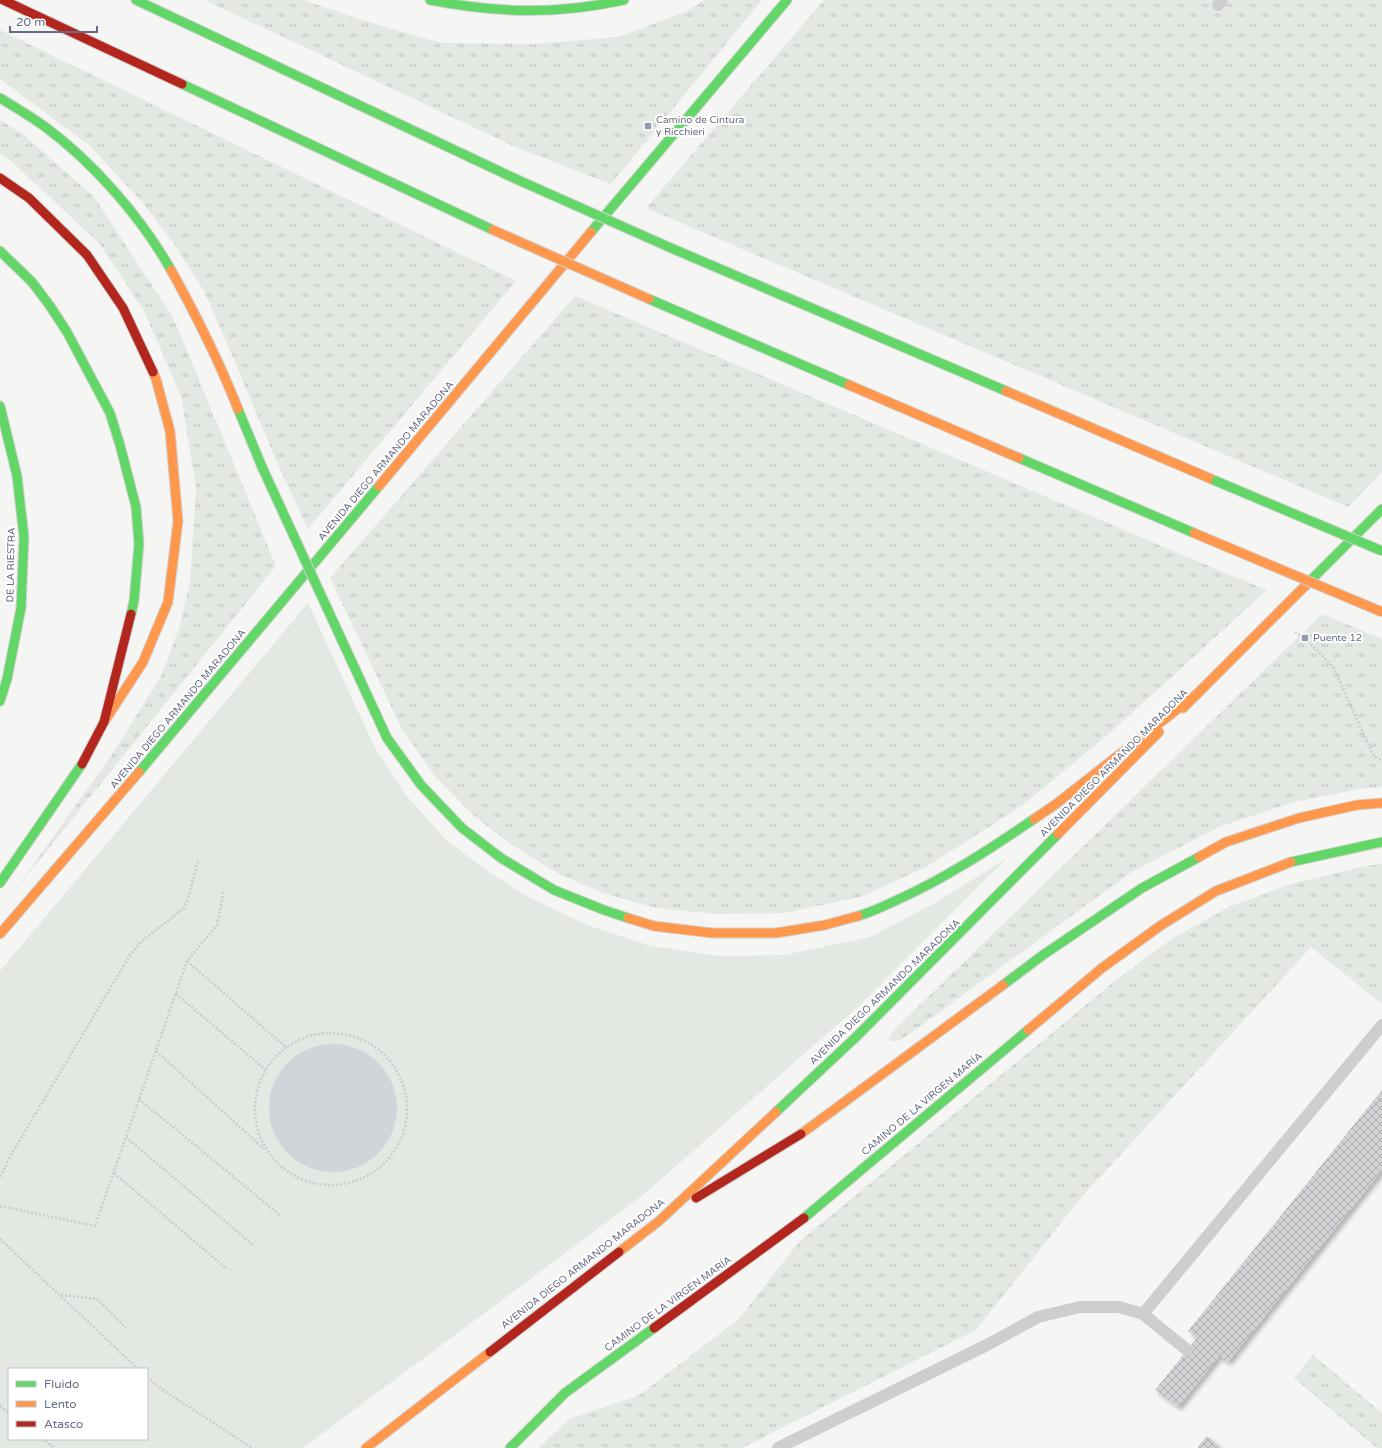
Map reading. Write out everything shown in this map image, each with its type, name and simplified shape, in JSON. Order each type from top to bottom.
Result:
[{"type":"main road","points":[[3,0],[493,230],[649,300],[1382,612]]},
{"type":"main road","points":[[136,0],[516,179],[671,248],[1382,551]]},
{"type":"main road","points":[[430,0],[494,10],[547,12],[600,6],[624,0]]},
{"type":"main road","name":"AVENIDA DIEGO ARMANDO MARADONA","points":[[0,934],[113,804],[787,0]]},
{"type":"main road","points":[[0,98],[44,126],[92,167],[131,211],[159,250],[190,304],[221,367],[262,467],[387,738],[421,785],[462,828],[501,858],[554,890],[604,910],[654,926],[712,933],[776,933],[825,925],[870,912],[915,892],[977,858],[1056,804],[1197,694]]},
{"type":"main road","points":[[0,178],[28,198],[87,255],[123,308],[156,379],[170,431],[178,521],[168,602],[143,662],[104,722],[82,763],[0,883]]},
{"type":"main road","points":[[0,251],[32,282],[50,306],[67,332],[98,389],[110,413],[136,507],[139,544],[134,601],[104,722]]},
{"type":"main road","name":"DE LA RIESTRA","points":[[0,406],[17,476],[24,537],[21,608],[7,679],[0,701]]},
{"type":"main road","name":"AVENIDA DIEGO ARMANDO MARADONA","points":[[366,1448],[659,1221],[856,1037],[1382,509]]},
{"type":"main road","points":[[659,1221],[793,1140],[1043,955],[1142,888],[1226,842],[1298,818],[1357,805],[1382,803]]},
{"type":"main road","name":"CAMINO DE LA VIRGEN MARÍA","points":[[510,1448],[565,1393],[793,1227],[1102,968],[1160,926],[1216,891],[1289,863],[1382,842]]},
{"type":"lane","points":[[1143,1314],[1382,1025]]},
{"type":"lane","points":[[778,1448],[987,1345],[1038,1317],[1080,1307],[1119,1307],[1143,1314],[1187,1350]]},
{"type":"path","points":[[1273,619],[1305,638],[1333,667],[1374,757],[1382,760]]},
{"type":"path","points":[[0,1177],[15,1149],[130,955],[141,942],[184,908],[190,895],[198,861]]},
{"type":"path","points":[[0,1206],[95,1226],[187,961],[216,925],[224,890]]},
{"type":"path","points":[[187,961],[287,1048]]},
{"type":"path","points":[[176,994],[266,1070]]},
{"type":"path","points":[[156,1051],[266,1151],[283,1169],[305,1182],[330,1186],[354,1183],[376,1171],[394,1153],[404,1130],[407,1105],[401,1080],[388,1058],[368,1042],[344,1034],[319,1034],[295,1042],[275,1057],[261,1078],[254,1102],[256,1128],[266,1151]]},
{"type":"path","points":[[139,1099],[281,1216]]},
{"type":"path","points":[[126,1137],[253,1245]]},
{"type":"path","points":[[114,1173],[227,1269]]},
{"type":"path","points":[[0,1239],[137,1368]]},
{"type":"path","points":[[60,1295],[97,1299],[126,1328]]},
{"type":"path","points":[[148,1378],[157,1386],[252,1448]]},
{"type":"path","points":[[0,1406],[8,1412]]},
{"type":"path","points":[[43,1440],[55,1448]]},
{"type":"green space","points":[[205,0],[303,0],[359,19],[441,43],[534,44],[619,37],[687,11],[704,0],[762,0],[611,184],[513,146]]},
{"type":"green space","points":[[824,0],[1382,0],[1382,472],[1348,507],[646,208]]},
{"type":"green space","points":[[0,30],[516,281],[308,529],[276,460],[204,291],[177,248],[142,202],[89,145],[0,79]]},
{"type":"green space","points":[[0,120],[22,133],[94,197],[173,317],[276,566],[13,893],[111,756],[161,676],[179,629],[190,582],[196,487],[181,396],[144,311],[100,244],[10,160],[0,153]]},
{"type":"green space","points":[[575,296],[1267,590],[1111,732],[1023,805],[926,867],[861,897],[784,913],[716,914],[656,908],[603,893],[559,874],[509,843],[472,814],[434,775],[402,729],[330,578]]},
{"type":"green space","points":[[308,603],[374,746],[405,794],[447,841],[489,872],[532,899],[590,926],[651,946],[720,956],[784,955],[870,937],[935,903],[1007,858],[860,1005],[643,1195],[303,1448],[0,1448],[0,971]]},
{"type":"green space","points":[[1322,614],[1382,639],[1382,787],[1359,789],[1295,802],[1221,826],[1133,871],[901,1040],[892,1042],[889,1039],[893,1031]]},
{"type":"green space","points":[[1382,864],[1382,1004],[1311,947],[1079,1200],[976,1330],[742,1448],[539,1448],[569,1419],[638,1396],[738,1320],[799,1242],[1115,981],[1173,938],[1231,906],[1291,884],[1365,866]]},
{"type":"green space","points":[[1313,1355],[1382,1413],[1382,1448],[1377,1448],[1294,1378]]},
{"type":"shaded area","points":[[339,1044],[363,1051],[374,1058],[383,1067],[392,1083],[396,1095],[396,1121],[390,1138],[383,1149],[374,1158],[363,1165],[346,1171],[327,1172],[303,1165],[292,1158],[283,1149],[276,1138],[270,1121],[269,1102],[276,1078],[283,1067],[292,1058],[303,1051],[320,1045]]},
{"type":"building","points":[[1382,1090],[1382,1170],[1228,1362],[1219,1356],[1178,1407],[1155,1390],[1197,1338],[1188,1331]]},
{"type":"building","points":[[1207,1436],[1221,1448],[1197,1448]]},
{"type":"traffic: fast","points":[[136,0],[516,179]]},
{"type":"traffic: fast","points":[[430,0],[479,8],[503,10],[551,10],[599,5],[624,0]]},
{"type":"traffic: fast","points":[[591,232],[787,0]]},
{"type":"traffic: fast","points":[[182,84],[493,230]]},
{"type":"traffic: fast","points":[[0,98],[44,126],[62,140],[98,173],[131,211],[159,250],[171,270]]},
{"type":"traffic: fast","points":[[516,179],[671,248]]},
{"type":"traffic: fast","points":[[671,248],[1006,391]]},
{"type":"traffic: fast","points":[[0,251],[32,282],[50,306],[67,332],[110,413],[136,507],[139,544],[134,601],[131,614]]},
{"type":"traffic: fast","points":[[649,299],[849,385]]},
{"type":"traffic: fast","points":[[0,406],[17,476],[24,537],[21,608],[7,679],[0,701]]},
{"type":"traffic: fast","points":[[238,409],[262,467]]},
{"type":"traffic: fast","points":[[1019,458],[1194,533]]},
{"type":"traffic: fast","points":[[262,467],[351,660]]},
{"type":"traffic: fast","points":[[1216,481],[1382,551]]},
{"type":"traffic: fast","points":[[139,772],[379,486]]},
{"type":"traffic: fast","points":[[1305,586],[1382,509]]},
{"type":"traffic: fast","points":[[351,660],[387,738],[421,785],[462,828],[501,858],[554,890],[628,918]]},
{"type":"traffic: fast","points":[[0,883],[82,764]]},
{"type":"traffic: fast","points":[[858,916],[883,907],[950,873],[1034,819]]},
{"type":"traffic: fast","points":[[776,1112],[856,1037],[1058,834]]},
{"type":"traffic: fast","points":[[1291,862],[1382,842]]},
{"type":"traffic: fast","points":[[1003,985],[1043,955],[1142,888],[1199,857]]},
{"type":"traffic: fast","points":[[804,1218],[1028,1030]]},
{"type":"traffic: fast","points":[[510,1448],[565,1393],[654,1328]]},
{"type":"traffic: slow","points":[[493,230],[649,299]]},
{"type":"traffic: slow","points":[[379,486],[591,232]]},
{"type":"traffic: slow","points":[[171,270],[207,338],[238,409]]},
{"type":"traffic: slow","points":[[104,722],[143,662],[168,602],[178,521],[170,431],[153,372]]},
{"type":"traffic: slow","points":[[849,385],[1019,458]]},
{"type":"traffic: slow","points":[[1006,391],[1216,481]]},
{"type":"traffic: slow","points":[[1194,533],[1382,612]]},
{"type":"traffic: slow","points":[[1183,708],[1305,586]]},
{"type":"traffic: slow","points":[[1034,819],[1056,804],[1197,694]]},
{"type":"traffic: slow","points":[[1058,834],[1159,732]]},
{"type":"traffic: slow","points":[[0,934],[139,772]]},
{"type":"traffic: slow","points":[[1199,857],[1226,842],[1299,818],[1357,805],[1382,803]]},
{"type":"traffic: slow","points":[[1028,1030],[1102,968],[1160,926],[1216,891],[1291,862]]},
{"type":"traffic: slow","points":[[628,918],[654,926],[712,933],[776,933],[825,925],[858,916]]},
{"type":"traffic: slow","points":[[801,1134],[1003,985]]},
{"type":"traffic: slow","points":[[619,1252],[659,1221],[776,1112]]},
{"type":"traffic: slow","points":[[366,1448],[490,1352]]},
{"type":"traffic: jam","points":[[3,0],[182,84]]},
{"type":"traffic: jam","points":[[0,178],[29,198],[87,255],[123,308],[153,372]]},
{"type":"traffic: jam","points":[[82,764],[104,722],[131,614]]},
{"type":"traffic: jam","points":[[696,1198],[801,1134]]},
{"type":"traffic: jam","points":[[654,1328],[804,1218]]},
{"type":"traffic: jam","points":[[490,1352],[619,1252]]},
{"type":"place","name":"Camino de Cintura y Ricchieri","points":[[648,126]]},
{"type":"place","name":"Puente 12","points":[[1305,638]]}]
